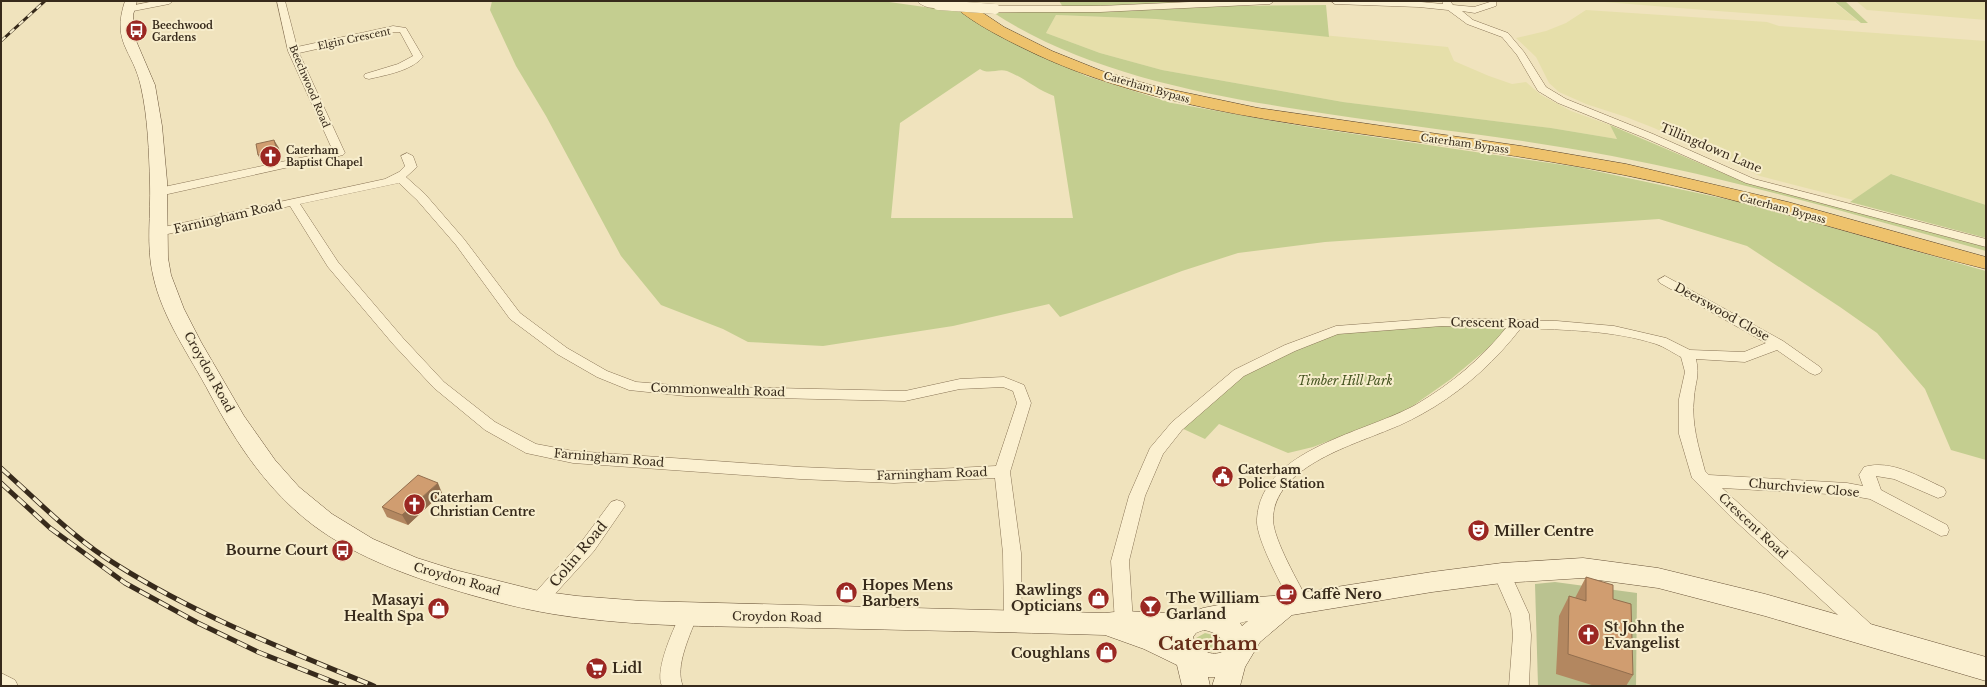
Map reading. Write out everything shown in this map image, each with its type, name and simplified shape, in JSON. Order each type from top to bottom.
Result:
[{"type":"highway","name":"Caterham Bypass","points":[[956,1],[998,28],[1034,47],[1099,74],[1158,92],[1229,108],[1309,121],[1489,146],[1576,160],[1651,175],[1768,204],[1986,263]]},
{"type":"highway","name":"Caterham Bypass","points":[[969,1],[1005,24],[1053,48],[1117,73],[1188,92],[1296,113],[1510,142],[1658,169],[1736,186],[1986,254]]},
{"type":"main road","name":"Croydon Road","points":[[130,5],[126,30],[128,41],[147,81],[156,141],[159,192],[159,259],[165,285],[178,317],[225,402],[262,461],[281,484],[306,506],[347,535],[405,564],[434,575],[538,601],[608,610],[689,614],[1013,621],[1115,623],[1198,622]]},
{"type":"main road","points":[[1191,673],[1179,643],[1182,629],[1198,622],[1259,608],[1432,582],[1502,573],[1584,568],[1658,578],[1871,635],[1986,669]]},
{"type":"main road","points":[[1232,666],[1250,634],[1293,604]]},
{"type":"main road","points":[[1198,622],[1216,621],[1229,628],[1239,642],[1232,666]]},
{"type":"main road","name":"Croydon Road","points":[[1115,623],[1154,641],[1191,673],[1195,664],[1209,669],[1232,666]]},
{"type":"street","points":[[130,5],[169,1]]},
{"type":"street","name":"Beechwood Road","points":[[159,192],[340,153],[293,51],[281,1]]},
{"type":"street","points":[[923,2],[938,5],[995,9],[1100,9],[1270,1]]},
{"type":"street","points":[[1336,1],[1448,4],[1475,10],[1493,4]]},
{"type":"street","name":"Tillingdown Lane","points":[[1448,4],[1470,22],[1505,34],[1521,54],[1542,89],[1562,101],[1580,109],[1649,136],[1750,181],[1986,243]]},
{"type":"street","points":[[1479,8],[1496,15]]},
{"type":"street","name":"Elgin Crescent","points":[[293,51],[393,29],[403,30],[418,57],[412,62],[369,76]]},
{"type":"street","points":[[385,181],[403,174],[412,167],[407,156]]},
{"type":"street","name":"Commonwealth Road","points":[[293,202],[385,181],[401,179],[421,197],[460,242],[515,316],[562,351],[602,374],[634,387],[686,391],[905,396],[960,384],[1004,382],[1018,388],[1024,403],[1002,472]]},
{"type":"street","name":"Farningham Road","points":[[159,232],[293,202],[333,264],[398,342],[439,385],[490,426],[532,449],[573,457],[808,473],[894,477],[1002,472]]},
{"type":"street","name":"Deerswood Close","points":[[1665,280],[1778,344],[1815,370]]},
{"type":"street","name":"Crescent Road","points":[[1115,623],[1120,561],[1137,496],[1156,452],[1177,426],[1239,373],[1290,348],[1336,330],[1442,322],[1557,325],[1614,330],[1661,341],[1688,354],[1692,372],[1686,399],[1687,434],[1698,474],[1737,513],[1871,635]]},
{"type":"street","points":[[1293,604],[1264,522],[1266,505],[1275,487],[1303,462],[1339,443],[1401,418],[1452,388],[1498,349],[1517,324]]},
{"type":"street","name":"Deerswood Close","points":[[1688,354],[1745,357],[1778,344]]},
{"type":"street","points":[[1874,494],[1866,475],[1870,471],[1877,470],[1902,476],[1938,492]]},
{"type":"street","points":[[1002,472],[1012,553],[1013,621]]},
{"type":"street","name":"Churchview Close","points":[[1705,481],[1847,489],[1874,494],[1941,530]]},
{"type":"street","name":"Colin Road","points":[[538,601],[588,546],[617,506]]},
{"type":"street","points":[[1502,573],[1520,614],[1522,635],[1519,686]]},
{"type":"street","points":[[673,686],[668,681],[674,653],[689,614]]},
{"type":"street","points":[[1,681],[8,686]]},
{"type":"shaded area","points":[[1592,1],[1833,1],[1858,21],[1717,11]]},
{"type":"shaded area","points":[[1856,1],[1986,1],[1986,20],[1867,10]]},
{"type":"shaded area","points":[[1586,10],[1767,22],[1779,26],[1986,41],[1986,205],[1892,174],[1853,200],[1760,176],[1654,128],[1586,104],[1559,92],[1549,83],[1536,57],[1516,38],[1546,31],[1566,23]]},
{"type":"shaded area","points":[[1056,15],[1156,19],[1448,47],[1454,61],[1512,84],[1526,82],[1541,95],[1571,111],[1610,125],[1617,139],[1551,128],[1343,102],[1162,70],[1100,53],[1046,33]]},
{"type":"green space","points":[[492,1],[882,1],[932,8],[919,1],[948,1],[1021,45],[1086,76],[1172,103],[1307,127],[1577,167],[1744,203],[1986,271],[1986,460],[1951,450],[1925,389],[1877,333],[1747,246],[1659,219],[1325,242],[1238,253],[1182,271],[1060,317],[1049,304],[953,326],[823,346],[748,342],[723,329],[661,305],[621,256],[546,116],[516,66],[490,10]],"holes":[[[980,69],[983,71],[1007,71],[1054,96],[1073,218],[891,218],[900,123]]]},
{"type":"green space","points":[[1059,1],[1233,1],[1063,7]]},
{"type":"green space","points":[[1834,1],[1845,1],[1868,23],[1861,23]]},
{"type":"green space","points":[[1326,5],[1329,37],[1156,19],[1056,15],[1046,33],[1100,53],[1162,70],[1343,102],[1551,128],[1617,139],[1610,125],[1746,183],[1986,246],[1986,251],[1706,176],[1612,156],[1494,137],[1258,103],[1179,87],[1101,64],[1064,50],[1028,33],[994,13],[1230,6]]},
{"type":"green space","points":[[1891,174],[1986,205],[1986,238],[1850,202]]},
{"type":"green space","name":"Timber Hill Park","points":[[1517,324],[1451,379],[1414,405],[1399,414],[1313,447],[1288,453],[1219,424],[1205,439],[1177,426],[1239,373],[1336,330],[1394,325]]},
{"type":"green space","points":[[1555,582],[1637,593],[1636,686],[1538,686],[1535,584]]},
{"type":"green space","points":[[1205,633],[1213,635],[1218,641],[1218,647],[1216,650],[1208,652],[1197,647],[1196,638]]},
{"type":"building","points":[[274,140],[277,150],[258,155],[256,144]]},
{"type":"building","points":[[418,475],[438,483],[402,515],[382,507]]},
{"type":"building","points":[[1586,577],[1613,585],[1613,599],[1631,604],[1633,675],[1568,654],[1569,596],[1586,601]]},
{"type":"railway","points":[[1,41],[45,1]]},
{"type":"railway","points":[[1,468],[71,532],[101,555],[117,565],[211,616],[308,659],[374,686]]},
{"type":"railway","points":[[1,483],[50,528],[125,583],[198,623],[258,652],[344,686]]},
{"type":"place","name":"Beechwood Gardens","points":[[136,31]]},
{"type":"place","name":"Caterham Baptist Chapel","points":[[271,156]]},
{"type":"place","name":"Caterham Police Station","points":[[1222,477]]},
{"type":"place","name":"Caterham Christian Centre","points":[[415,505]]},
{"type":"place","name":"Miller Centre","points":[[1479,531]]},
{"type":"place","name":"Bourne Court","points":[[343,550]]},
{"type":"place","name":"Hopes Mens Barbers","points":[[846,593]]},
{"type":"place","name":"Caffè Nero","points":[[1286,594]]},
{"type":"place","name":"Rawlings Opticians","points":[[1098,598]]},
{"type":"place","name":"The William Garland","points":[[1151,606]]},
{"type":"place","name":"Masayi Health Spa","points":[[439,608]]},
{"type":"place","name":"St John the Evangelist","points":[[1589,635]]},
{"type":"place","name":"Coughlans","points":[[1106,653]]},
{"type":"place","name":"Lidl","points":[[596,668]]},
{"type":"district","name":"Caterham","points":[[1208,643]]}]
